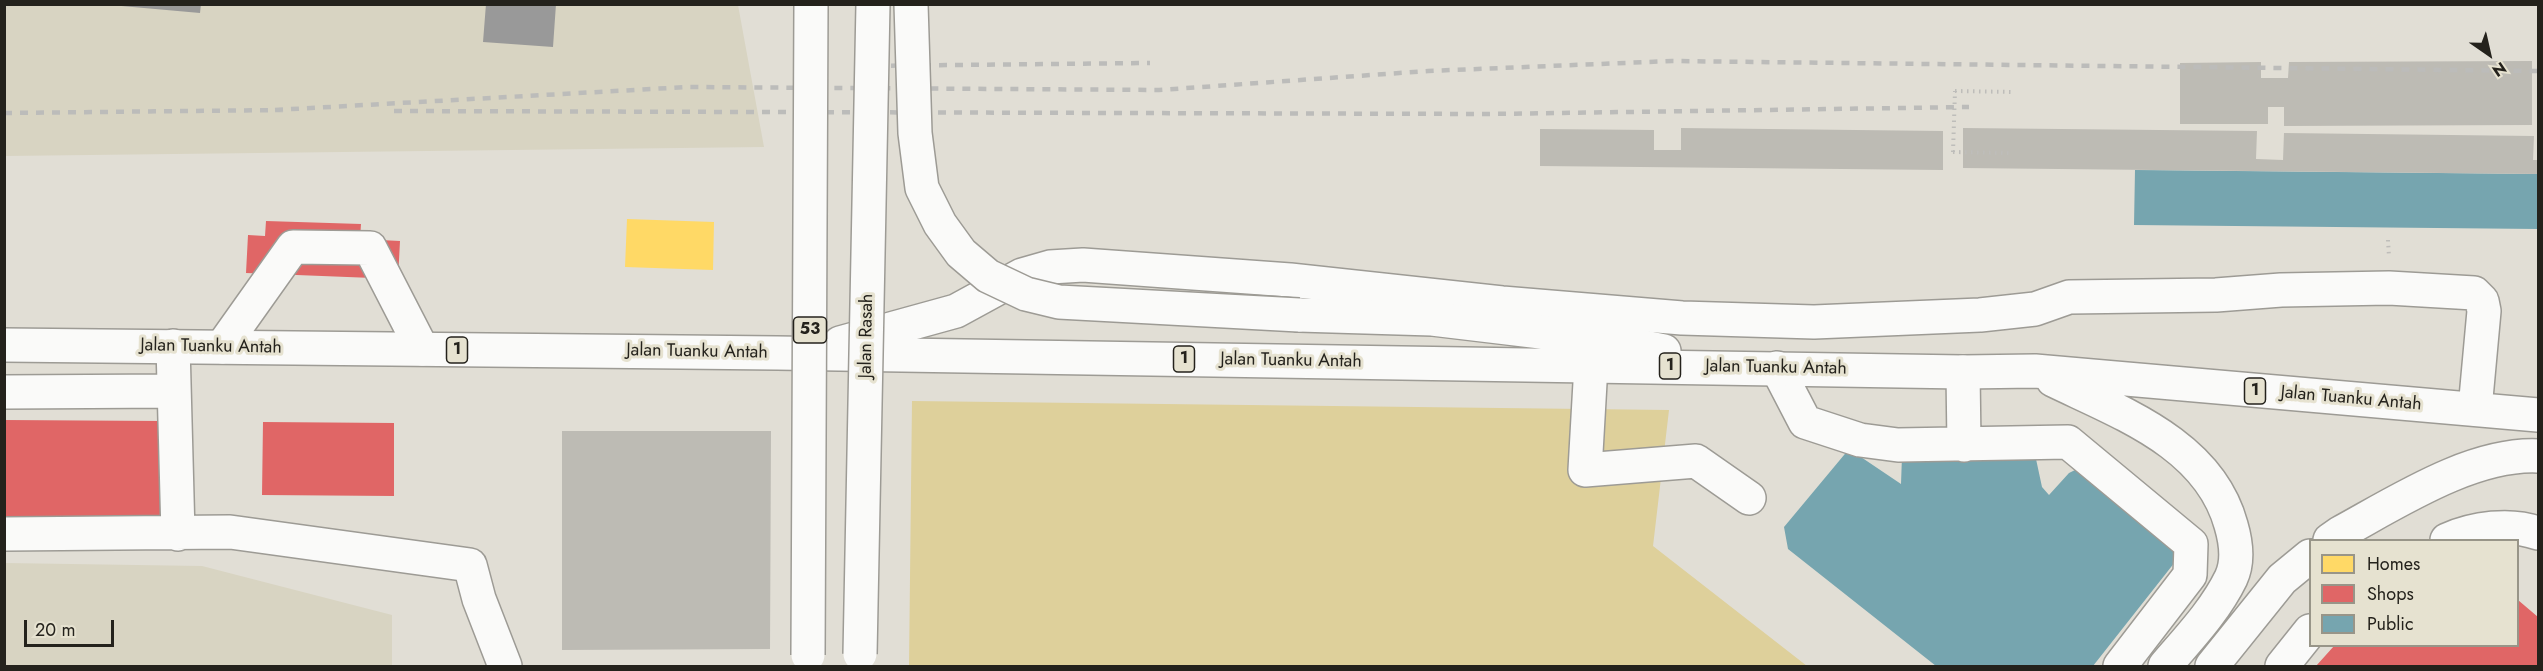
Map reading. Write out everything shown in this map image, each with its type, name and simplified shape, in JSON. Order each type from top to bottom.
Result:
[{"type":"main road","name":"53","points":[[808,661],[811,4]]},
{"type":"main road","name":"Jalan Rasah","points":[[860,660],[873,4]]},
{"type":"main road","points":[[911,4],[915,133],[922,188],[940,224],[962,253],[988,276],[1026,294],[1059,302],[1299,315],[1432,318],[1608,340],[1762,367],[1805,422],[1860,440],[1898,444],[1964,445],[2068,442],[2191,544],[2190,575],[2120,666]]},
{"type":"main road","points":[[222,347],[293,247],[370,248],[422,349]]},
{"type":"main road","points":[[777,353],[847,342],[957,311],[1022,274],[1050,267],[1083,265],[1290,280],[1502,303],[1682,318],[1803,322],[1980,315],[2035,309],[2069,297],[2216,296],[2281,290],[2389,288],[2474,293],[2482,301],[2484,311],[2475,409]]},
{"type":"main road","name":"Jalan Tuanku Antah","points":[[4,345],[777,353],[1964,372],[2035,371],[2355,401],[2537,413]]},
{"type":"main road","points":[[173,346],[178,534]]},
{"type":"main road","points":[[1591,365],[1585,470],[1696,461],[1749,498]]},
{"type":"main road","name":"1","points":[[2035,371],[2142,423],[2191,458],[2214,484],[2237,545],[2232,577],[2204,619],[2165,666]]},
{"type":"main road","points":[[1964,372],[1964,445]]},
{"type":"main road","points":[[4,392],[174,392]]},
{"type":"main road","points":[[2331,539],[2407,497],[2468,468],[2523,456],[2538,456]]},
{"type":"main road","points":[[2450,539],[2487,528],[2523,527],[2538,533]]},
{"type":"main road","points":[[4,534],[230,532],[470,565],[479,599],[505,666]]},
{"type":"main road","points":[[2212,666],[2282,579],[2309,557]]},
{"type":"main road","points":[[2282,666],[2309,632]]},
{"type":"path","points":[[2011,153],[1953,152],[1954,92],[2014,92]]},
{"type":"shaded area","points":[[4,5],[738,5],[764,147],[5,156]]},
{"type":"shaded area","points":[[912,401],[1669,410],[1653,546],[1807,666],[909,666]]},
{"type":"shaded area","points":[[5,563],[202,566],[392,615],[392,666],[5,666]]},
{"type":"building: Homes","points":[[627,219],[714,222],[713,270],[625,267]]},
{"type":"building: Shops","points":[[266,221],[361,224],[360,239],[400,241],[398,279],[246,273],[248,235],[265,236]]},
{"type":"building: Shops","points":[[4,420],[163,421],[162,530],[4,529]]},
{"type":"building: Shops","points":[[263,422],[394,423],[394,496],[262,495]]},
{"type":"building: Shops","points":[[2519,601],[2538,617],[2538,666],[2316,666],[2333,647],[2519,647]]},
{"type":"building: Public","points":[[2135,170],[2538,174],[2538,229],[2134,225]]},
{"type":"building: Public","points":[[1849,449],[1901,484],[1902,456],[2036,459],[2042,487],[2049,495],[2069,473],[2083,466],[2178,545],[2175,562],[2093,666],[1936,666],[1788,549],[1784,527]]},
{"type":"building: Industry","points":[[99,4],[201,4],[200,13]]},
{"type":"building: Industry","points":[[486,4],[556,4],[553,47],[483,42]]},
{"type":"building: Other","points":[[2532,61],[2532,125],[2284,126],[2284,107],[2268,107],[2268,124],[2180,124],[2180,63],[2261,62],[2261,78],[2288,78],[2289,62]]},
{"type":"building: Other","points":[[1681,128],[1943,131],[1943,170],[1540,166],[1540,129],[1654,130],[1654,150],[1681,150]]},
{"type":"building: Other","points":[[1963,128],[2257,131],[2256,159],[2283,160],[2284,133],[2534,136],[2533,160],[2538,160],[2538,174],[1963,168]]},
{"type":"building: Other","points":[[562,431],[771,431],[770,649],[562,650]]},
{"type":"railway","points":[[275,110],[687,87],[1159,90],[1428,71],[1672,61],[2538,71]]},
{"type":"railway","points":[[859,66],[1150,63]]},
{"type":"railway","points":[[394,111],[1489,114],[1969,107]]},
{"type":"railway","points":[[4,113],[283,110]]}]
